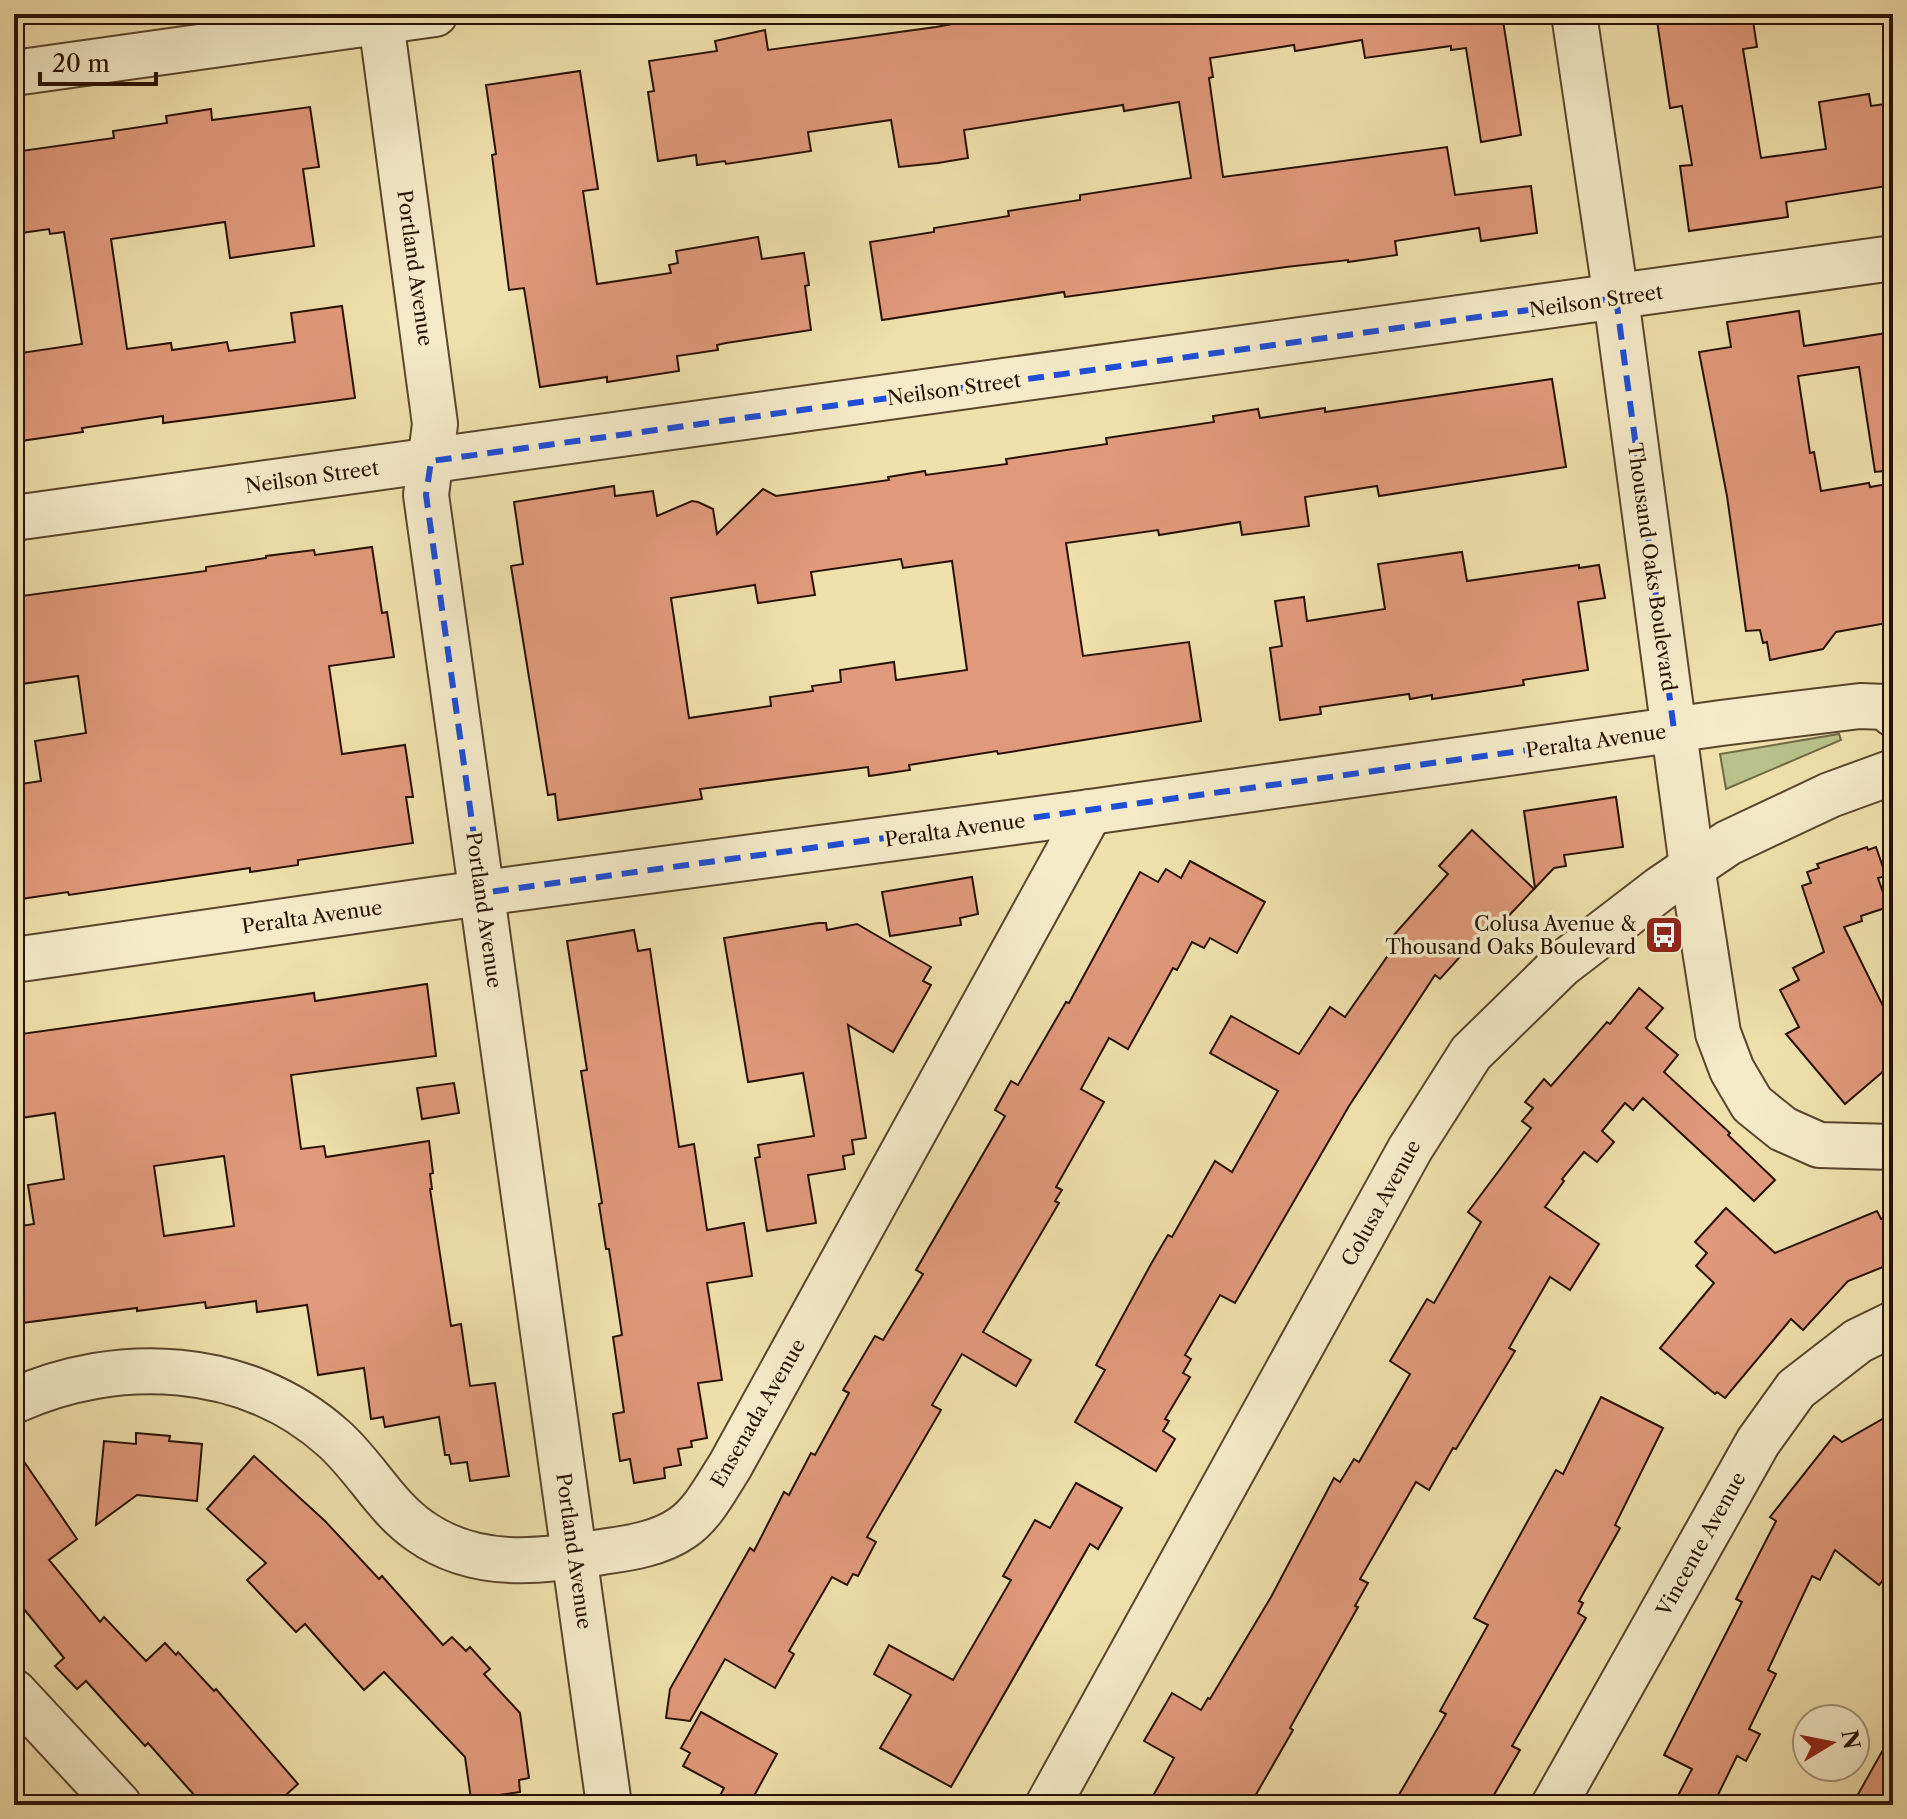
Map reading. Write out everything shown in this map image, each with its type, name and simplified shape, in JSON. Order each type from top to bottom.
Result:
[{"type":"street","points":[[14,73],[381,18],[435,14]]},
{"type":"street","name":"Thousand Oaks Boulevard","points":[[1574,14],[1718,1033],[1732,1070],[1752,1104],[1783,1129],[1819,1145],[1893,1147]]},
{"type":"street","name":"Portland Avenue","points":[[381,18],[435,424],[426,495],[609,1805]]},
{"type":"street","name":"Neilson Street","points":[[14,518],[1893,258]]},
{"type":"street","name":"Peralta Avenue","points":[[14,960],[1674,730],[1860,706],[1886,707],[1893,714]]},
{"type":"street","name":"Colusa Avenue","points":[[1048,1805],[1410,1149],[1471,1053],[1561,965],[1692,866],[1728,843],[1830,795],[1893,772]]},
{"type":"street","name":"Ensenada Avenue","points":[[14,1401],[35,1391],[68,1382],[138,1369],[213,1377],[246,1387],[305,1417],[333,1438],[397,1511],[419,1531],[446,1546],[495,1560],[522,1562],[574,1556],[658,1541],[684,1527],[708,1500],[730,1466],[1090,812]]},
{"type":"street","name":"Vincente Avenue","points":[[1554,1805],[1758,1442],[1796,1389],[1858,1341],[1893,1324]]},
{"type":"street","points":[[14,1692],[119,1805]]},
{"type":"highlighted area","points":[[1616,298],[1674,730],[482,893],[426,495],[431,461]]},
{"type":"green space","points":[[1839,734],[1841,740],[1726,789],[1720,754]]},
{"type":"building","points":[[991,14],[1502,14],[1521,135],[1481,142],[1466,48],[1451,50],[1451,46],[1365,58],[1362,40],[1295,51],[1294,45],[1210,58],[1213,77],[1209,78],[1223,177],[1447,147],[1455,195],[1531,186],[1537,233],[1481,241],[1479,228],[1395,241],[1397,255],[1065,297],[1064,292],[882,320],[870,242],[1009,216],[1008,211],[1080,200],[1080,195],[1191,178],[1179,102],[1124,111],[1123,105],[964,130],[968,158],[938,163],[899,167],[891,120],[808,132],[811,151],[726,164],[725,161],[697,165],[696,155],[658,161],[648,92],[654,91],[649,61],[717,51],[715,41],[765,30],[768,50],[936,27],[991,17]]},
{"type":"building","points":[[1656,14],[1752,14],[1757,47],[1743,49],[1761,158],[1826,149],[1819,102],[1869,94],[1871,106],[1893,103],[1893,185],[1786,202],[1788,217],[1689,231],[1680,166],[1692,165],[1682,106],[1670,108]]},
{"type":"building","points":[[580,71],[598,189],[583,191],[597,284],[671,273],[669,265],[678,263],[676,251],[758,237],[762,259],[804,253],[811,330],[726,343],[717,345],[718,350],[677,356],[679,371],[607,382],[607,377],[540,387],[524,288],[509,290],[486,85]]},
{"type":"building","points":[[310,107],[319,167],[303,169],[314,246],[230,258],[225,222],[111,239],[127,349],[171,343],[172,350],[227,342],[229,351],[295,342],[291,313],[342,306],[355,398],[163,423],[163,416],[14,442],[14,354],[82,344],[64,232],[50,234],[49,229],[14,234],[14,152],[114,138],[113,131],[167,123],[166,116],[211,109],[212,120]]},
{"type":"building","points":[[1799,311],[1804,346],[1893,332],[1893,470],[1875,472],[1859,367],[1798,376],[1810,453],[1814,452],[1821,491],[1869,483],[1870,487],[1893,483],[1893,622],[1836,632],[1823,649],[1770,660],[1767,642],[1763,643],[1760,630],[1746,631],[1727,496],[1699,352],[1731,347],[1727,322]]},
{"type":"building","points":[[1552,379],[1566,467],[1379,496],[1377,486],[1305,497],[1309,526],[1242,535],[1240,522],[1159,535],[1158,530],[1066,543],[1083,656],[1189,642],[1201,721],[909,765],[910,770],[869,776],[868,767],[700,789],[702,799],[558,820],[555,794],[548,795],[511,566],[523,564],[514,502],[614,486],[615,496],[653,491],[657,516],[692,501],[713,509],[717,534],[763,489],[776,496],[889,480],[888,477],[925,471],[926,475],[1007,464],[1006,459],[1107,444],[1106,438],[1214,422],[1213,416],[1258,409],[1260,418],[1325,408],[1325,412]],"holes":[[[901,559],[903,568],[952,561],[967,670],[896,680],[894,662],[840,670],[841,682],[812,686],[813,691],[770,697],[771,706],[689,718],[671,598],[755,585],[758,603],[815,595],[811,572]]]},
{"type":"building","points":[[372,547],[382,613],[387,612],[394,657],[329,666],[342,754],[405,745],[413,797],[406,797],[413,843],[298,860],[298,865],[250,872],[250,868],[69,895],[68,892],[14,900],[14,785],[41,781],[35,741],[86,733],[78,676],[14,685],[14,597],[206,571],[206,567],[266,556],[314,550],[315,555]]},
{"type":"building","points":[[1462,552],[1467,581],[1579,565],[1579,568],[1599,565],[1605,598],[1578,602],[1588,670],[1523,680],[1524,685],[1432,699],[1432,695],[1410,699],[1409,694],[1320,707],[1321,714],[1280,720],[1270,648],[1282,646],[1275,601],[1304,597],[1307,621],[1385,609],[1378,564]]},
{"type":"building","points":[[1616,797],[1623,847],[1564,855],[1566,866],[1554,868],[1535,888],[1524,811]]},
{"type":"building","points":[[1472,830],[1534,889],[1501,924],[1495,918],[1440,979],[1435,975],[1349,1106],[1235,1303],[1220,1295],[1185,1355],[1191,1359],[1183,1373],[1190,1377],[1165,1419],[1169,1421],[1163,1431],[1175,1439],[1156,1471],[1075,1422],[1105,1370],[1096,1365],[1168,1235],[1172,1237],[1215,1161],[1232,1172],[1278,1091],[1210,1053],[1231,1016],[1299,1054],[1330,1007],[1345,1017],[1398,941],[1393,936],[1448,874],[1439,866]]},
{"type":"building","points":[[1867,847],[1868,850],[1876,847],[1886,876],[1878,878],[1888,907],[1861,916],[1862,921],[1844,927],[1883,1006],[1893,998],[1893,1063],[1845,1104],[1786,1034],[1799,1027],[1780,990],[1799,980],[1793,968],[1824,952],[1802,886],[1811,883],[1807,872],[1819,868],[1817,864]]},
{"type":"building","points":[[1190,861],[1265,902],[1237,953],[1210,938],[1204,948],[1192,942],[1177,970],[1173,968],[1128,1049],[1109,1038],[1081,1089],[1104,1102],[1056,1187],[1062,1190],[1055,1201],[1059,1203],[983,1332],[1031,1360],[1016,1386],[962,1354],[932,1405],[941,1410],[867,1537],[876,1542],[858,1576],[853,1574],[847,1585],[832,1577],[789,1651],[794,1654],[775,1688],[725,1659],[690,1721],[666,1718],[670,1689],[750,1548],[754,1551],[784,1492],[789,1495],[811,1453],[815,1455],[849,1393],[843,1390],[875,1336],[883,1340],[923,1274],[916,1270],[1005,1116],[995,1110],[1011,1081],[1018,1085],[1066,1002],[1069,1003],[1140,872],[1158,882],[1166,869],[1181,878]]},
{"type":"building","points":[[972,877],[978,914],[960,918],[961,925],[890,936],[882,892]]},
{"type":"building","points":[[826,923],[827,930],[857,924],[931,967],[923,981],[931,985],[893,1052],[848,1025],[866,1138],[852,1140],[854,1154],[843,1156],[845,1169],[808,1175],[816,1223],[767,1231],[755,1158],[760,1157],[758,1145],[814,1136],[803,1073],[748,1082],[724,938]]},
{"type":"building","points":[[634,930],[638,951],[650,949],[679,1147],[694,1144],[707,1230],[744,1223],[752,1276],[707,1283],[722,1380],[698,1383],[707,1438],[691,1441],[692,1447],[678,1449],[681,1465],[664,1468],[665,1478],[634,1483],[630,1459],[620,1461],[613,1414],[624,1412],[613,1337],[622,1335],[599,1204],[602,1203],[581,1071],[587,1070],[567,941]]},
{"type":"building","points":[[427,984],[436,1056],[291,1075],[301,1149],[324,1146],[326,1157],[429,1141],[433,1173],[430,1174],[430,1189],[451,1326],[461,1324],[470,1386],[495,1383],[509,1476],[470,1481],[467,1462],[451,1464],[449,1455],[445,1455],[439,1417],[385,1427],[383,1417],[371,1419],[364,1368],[318,1375],[307,1305],[257,1312],[256,1301],[206,1308],[205,1302],[14,1324],[14,1227],[34,1224],[28,1185],[64,1179],[55,1113],[14,1119],[14,1035],[314,993],[315,1001]],"holes":[[[224,1156],[234,1226],[164,1236],[154,1166]]]},
{"type":"building","points":[[1639,988],[1663,1008],[1646,1028],[1678,1055],[1664,1072],[1775,1180],[1754,1201],[1643,1098],[1633,1110],[1625,1103],[1602,1131],[1614,1142],[1597,1162],[1584,1152],[1545,1207],[1599,1244],[1570,1290],[1550,1277],[1509,1348],[1515,1351],[1456,1449],[1453,1448],[1429,1490],[1416,1482],[1360,1579],[1368,1583],[1355,1606],[1358,1607],[1250,1805],[1148,1805],[1174,1758],[1144,1741],[1172,1693],[1201,1710],[1210,1699],[1271,1597],[1334,1478],[1340,1482],[1354,1459],[1359,1462],[1410,1374],[1390,1361],[1427,1299],[1434,1303],[1481,1222],[1468,1212],[1531,1128],[1522,1121],[1533,1108],[1525,1102],[1544,1079],[1551,1086],[1607,1022],[1610,1024]]},
{"type":"building","points":[[454,1083],[459,1113],[422,1119],[417,1088]]},
{"type":"building","points":[[1726,1208],[1775,1253],[1877,1211],[1881,1219],[1893,1214],[1893,1263],[1848,1281],[1803,1330],[1791,1319],[1725,1398],[1717,1392],[1715,1394],[1660,1348],[1714,1283],[1696,1266],[1707,1253],[1695,1242]]},
{"type":"building","points":[[1601,1397],[1663,1428],[1615,1525],[1620,1528],[1579,1601],[1583,1603],[1578,1613],[1586,1618],[1512,1746],[1520,1750],[1488,1805],[1393,1805],[1446,1714],[1440,1711],[1488,1625],[1474,1618],[1556,1470],[1563,1474]]},
{"type":"building","points":[[1893,1413],[1893,1567],[1879,1585],[1835,1550],[1820,1580],[1812,1576],[1768,1670],[1776,1674],[1749,1729],[1760,1734],[1746,1761],[1737,1756],[1713,1805],[1673,1805],[1692,1769],[1664,1755],[1742,1602],[1736,1599],[1776,1521],[1770,1517],[1834,1436],[1842,1442]]},
{"type":"building","points":[[136,1433],[170,1436],[169,1441],[202,1444],[197,1501],[137,1495],[96,1525],[104,1441],[136,1444]]},
{"type":"building","points":[[14,1447],[77,1539],[49,1560],[100,1622],[104,1617],[146,1661],[165,1643],[176,1655],[178,1652],[214,1691],[216,1689],[298,1784],[275,1805],[203,1805],[148,1743],[145,1746],[86,1681],[77,1689],[55,1666],[64,1658],[14,1597]]},
{"type":"building","points":[[254,1456],[325,1521],[379,1579],[382,1576],[443,1645],[452,1637],[466,1651],[470,1647],[490,1669],[484,1674],[520,1713],[529,1778],[519,1780],[520,1792],[471,1799],[465,1757],[384,1672],[364,1690],[305,1624],[296,1632],[247,1580],[266,1563],[207,1509]]},
{"type":"building","points":[[1076,1483],[1122,1508],[1098,1549],[1090,1544],[951,1787],[880,1748],[911,1695],[874,1674],[889,1645],[953,1680],[1011,1580],[1003,1576],[1035,1520],[1050,1528]]},
{"type":"building","points":[[701,1712],[777,1754],[749,1805],[715,1805],[724,1788],[683,1766],[690,1753],[681,1748]]},
{"type":"building","points":[[1893,1732],[1893,1805],[1852,1805],[1864,1783],[1871,1783],[1871,1771]]},
{"type":"place","name":"Colusa Avenue & Thousand Oaks Boulevard","points":[[1664,935]]}]
